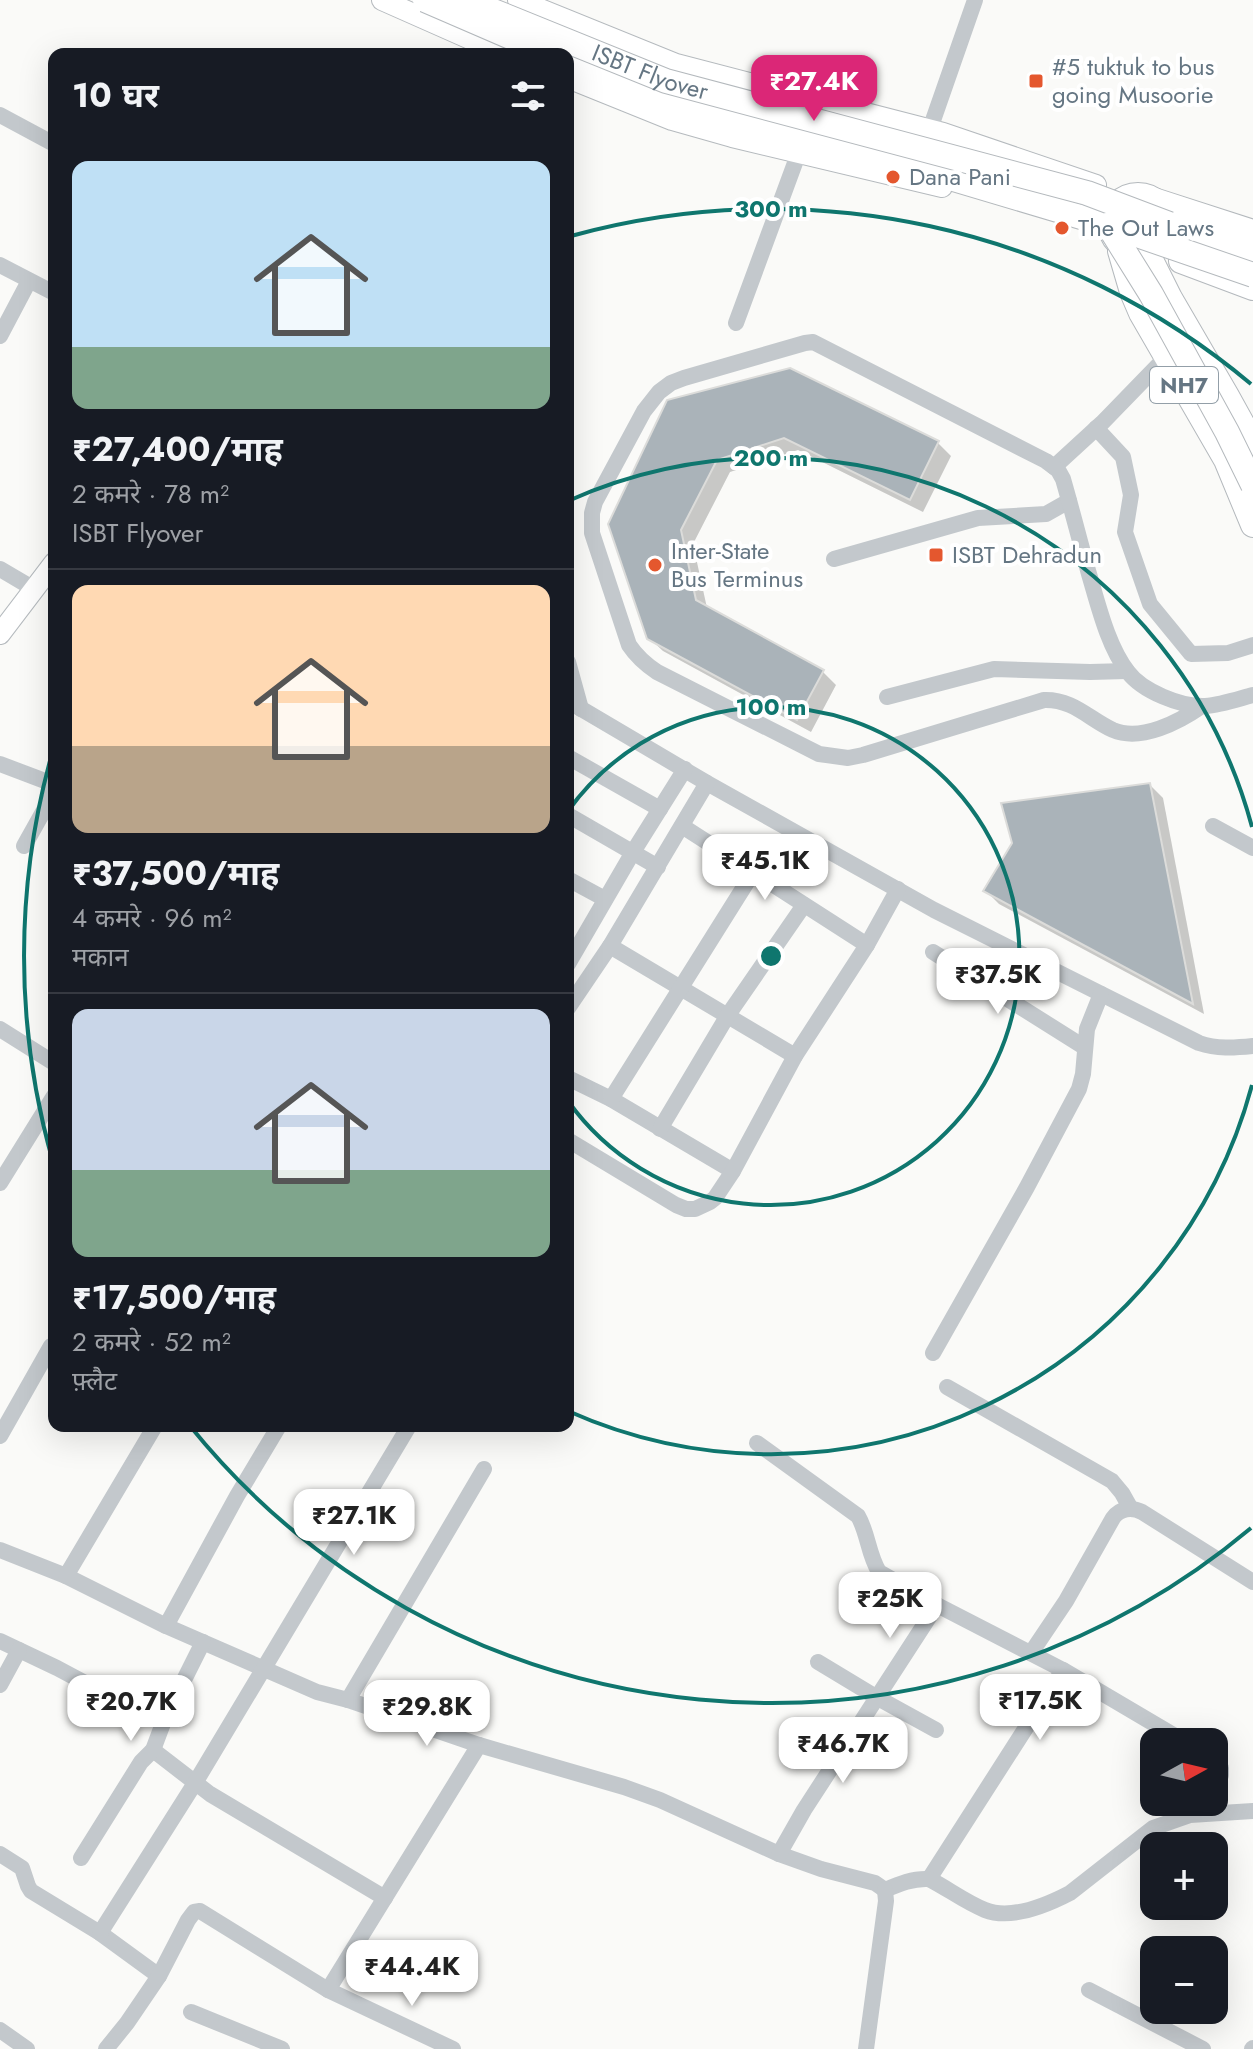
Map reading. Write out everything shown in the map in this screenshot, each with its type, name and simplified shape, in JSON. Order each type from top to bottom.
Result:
[{"type":"highway","points":[[425,0],[536,48]]},
{"type":"highway","name":"ISBT Flyover","points":[[466,0],[666,81],[1087,193],[1253,252]]},
{"type":"highway","name":"ISBT Flyover","points":[[574,64],[664,102],[873,155],[1114,236],[1253,275]]},
{"type":"highway","points":[[1129,196],[1146,196],[1253,232]]},
{"type":"highway","name":"NH7","points":[[1129,196],[1115,206],[1110,231],[1132,292],[1226,460],[1253,525]]},
{"type":"highway","points":[[1148,250],[1164,235],[1166,226],[1161,207],[1154,200]]},
{"type":"highway","points":[[1114,236],[1131,251],[1148,250],[1253,288]]},
{"type":"highway","points":[[1114,236],[1151,294],[1253,485]]},
{"type":"highway","name":"NH7","points":[[1148,250],[1170,298],[1253,443]]},
{"type":"main road","points":[[382,0],[484,48]]},
{"type":"main road","points":[[495,48],[519,1],[676,64],[930,129],[1129,196]]},
{"type":"main road","points":[[574,80],[672,120],[948,188],[1114,236]]},
{"type":"main road","points":[[0,634],[48,571]]},
{"type":"street","points":[[930,129],[975,0]]},
{"type":"street","points":[[0,115],[48,141]]},
{"type":"street","points":[[736,323],[799,152]]},
{"type":"street","points":[[0,265],[48,290]]},
{"type":"street","points":[[0,336],[29,281]]},
{"type":"street","points":[[1202,706],[1186,717],[1161,727],[1120,732],[1071,704],[1044,700],[863,755],[848,758],[819,754],[644,664],[629,645],[592,533],[592,513],[600,490],[644,411],[671,383],[805,343],[819,344],[1054,467],[1061,475],[1100,615],[1127,671],[1155,692],[1180,703],[1202,706],[1253,695]]},
{"type":"street","points":[[1054,467],[1167,356]]},
{"type":"street","points":[[1096,428],[1123,457],[1131,495],[1125,532],[1150,604],[1191,654],[1228,653],[1253,645]]},
{"type":"street","points":[[834,559],[978,518],[1046,514],[1069,501]]},
{"type":"street","points":[[0,569],[34,589]]},
{"type":"street","points":[[887,697],[994,669],[1127,671]]},
{"type":"street","points":[[575,705],[934,910],[1101,994],[1199,1043],[1222,1048],[1253,1046]]},
{"type":"street","points":[[574,760],[660,809]]},
{"type":"street","points":[[0,764],[48,784]]},
{"type":"street","points":[[574,954],[685,769]]},
{"type":"street","points":[[574,999],[707,783]]},
{"type":"street","points":[[24,846],[48,803]]},
{"type":"street","points":[[574,818],[658,867]]},
{"type":"street","points":[[682,826],[867,945]]},
{"type":"street","points":[[1213,826],[1253,848]]},
{"type":"street","points":[[611,1099],[754,871]]},
{"type":"street","points":[[574,882],[605,899]]},
{"type":"street","points":[[574,1144],[676,1205],[686,1209],[710,1202],[733,1171],[795,1056],[867,945],[898,889]]},
{"type":"street","points":[[660,1129],[728,1015],[804,905]]},
{"type":"street","points":[[578,947],[605,952],[682,987],[795,1056]]},
{"type":"street","points":[[933,952],[1084,1047]]},
{"type":"street","points":[[933,1353],[1079,1089],[1089,1020],[1101,994]]},
{"type":"street","points":[[0,1029],[48,1059]]},
{"type":"street","points":[[574,1081],[611,1099],[733,1171]]},
{"type":"street","points":[[0,1183],[48,1106]]},
{"type":"street","points":[[0,1436],[48,1351]]},
{"type":"street","points":[[947,1387],[1112,1481],[1131,1509]]},
{"type":"street","points":[[66,1576],[151,1432]]},
{"type":"street","points":[[166,1626],[275,1432]]},
{"type":"street","points":[[100,1933],[195,1783],[405,1432]]},
{"type":"street","points":[[757,1443],[858,1516],[879,1572],[1063,1670],[1161,1728]]},
{"type":"street","points":[[348,1700],[484,1469]]},
{"type":"street","points":[[1031,1653],[1066,1601],[1117,1512],[1131,1509],[1142,1512],[1253,1582]]},
{"type":"street","points":[[0,1550],[66,1576],[166,1626],[317,1692],[648,1796],[779,1854],[875,1883],[885,1890],[886,1901],[866,2049]]},
{"type":"street","points":[[779,1854],[804,1810],[937,1605]]},
{"type":"street","points":[[0,1641],[102,1692]]},
{"type":"street","points":[[81,1858],[141,1762],[153,1750],[165,1718],[203,1642]]},
{"type":"street","points":[[0,1685],[19,1650]]},
{"type":"street","points":[[818,1662],[936,1730]]},
{"type":"street","points":[[929,1879],[1063,1670]]},
{"type":"street","points":[[328,1990],[479,1745]]},
{"type":"street","points":[[153,1750],[195,1783],[263,1827],[385,1898]]},
{"type":"street","points":[[1228,1809],[1253,1811]]},
{"type":"street","points":[[885,1890],[906,1882],[929,1879],[985,1910],[1026,1910],[1070,1893],[1153,1828],[1187,1816]]},
{"type":"street","points":[[0,1854],[22,1868],[31,1891],[100,1933],[159,1976]]},
{"type":"street","points":[[106,2049],[159,1976],[188,1920],[194,1912],[200,1911],[328,1990],[453,2049]]},
{"type":"street","points":[[1089,1990],[1203,2049]]},
{"type":"street","points":[[191,2012],[282,2049]]},
{"type":"street","points":[[0,2030],[27,2049]]},
{"type":"building","name":"Inter-State Bus Terminus","points":[[790,368],[939,441],[910,500],[784,438],[717,460],[681,530],[696,600],[824,670],[797,720],[647,639],[608,524],[667,400]]},
{"type":"building","points":[[1150,783],[1193,1004],[983,891],[1012,843],[1001,803]]},
{"type":"place","name":"#5 tuktuk to bus going Musoorie","points":[[1036,81]]},
{"type":"place","name":"Dana Pani","points":[[893,177]]},
{"type":"place","name":"The Out Laws","points":[[1062,228]]},
{"type":"place","name":"ISBT Dehradun","points":[[936,555]]},
{"type":"place","name":"Inter-State Bus Terminus","points":[[655,565]]}]
